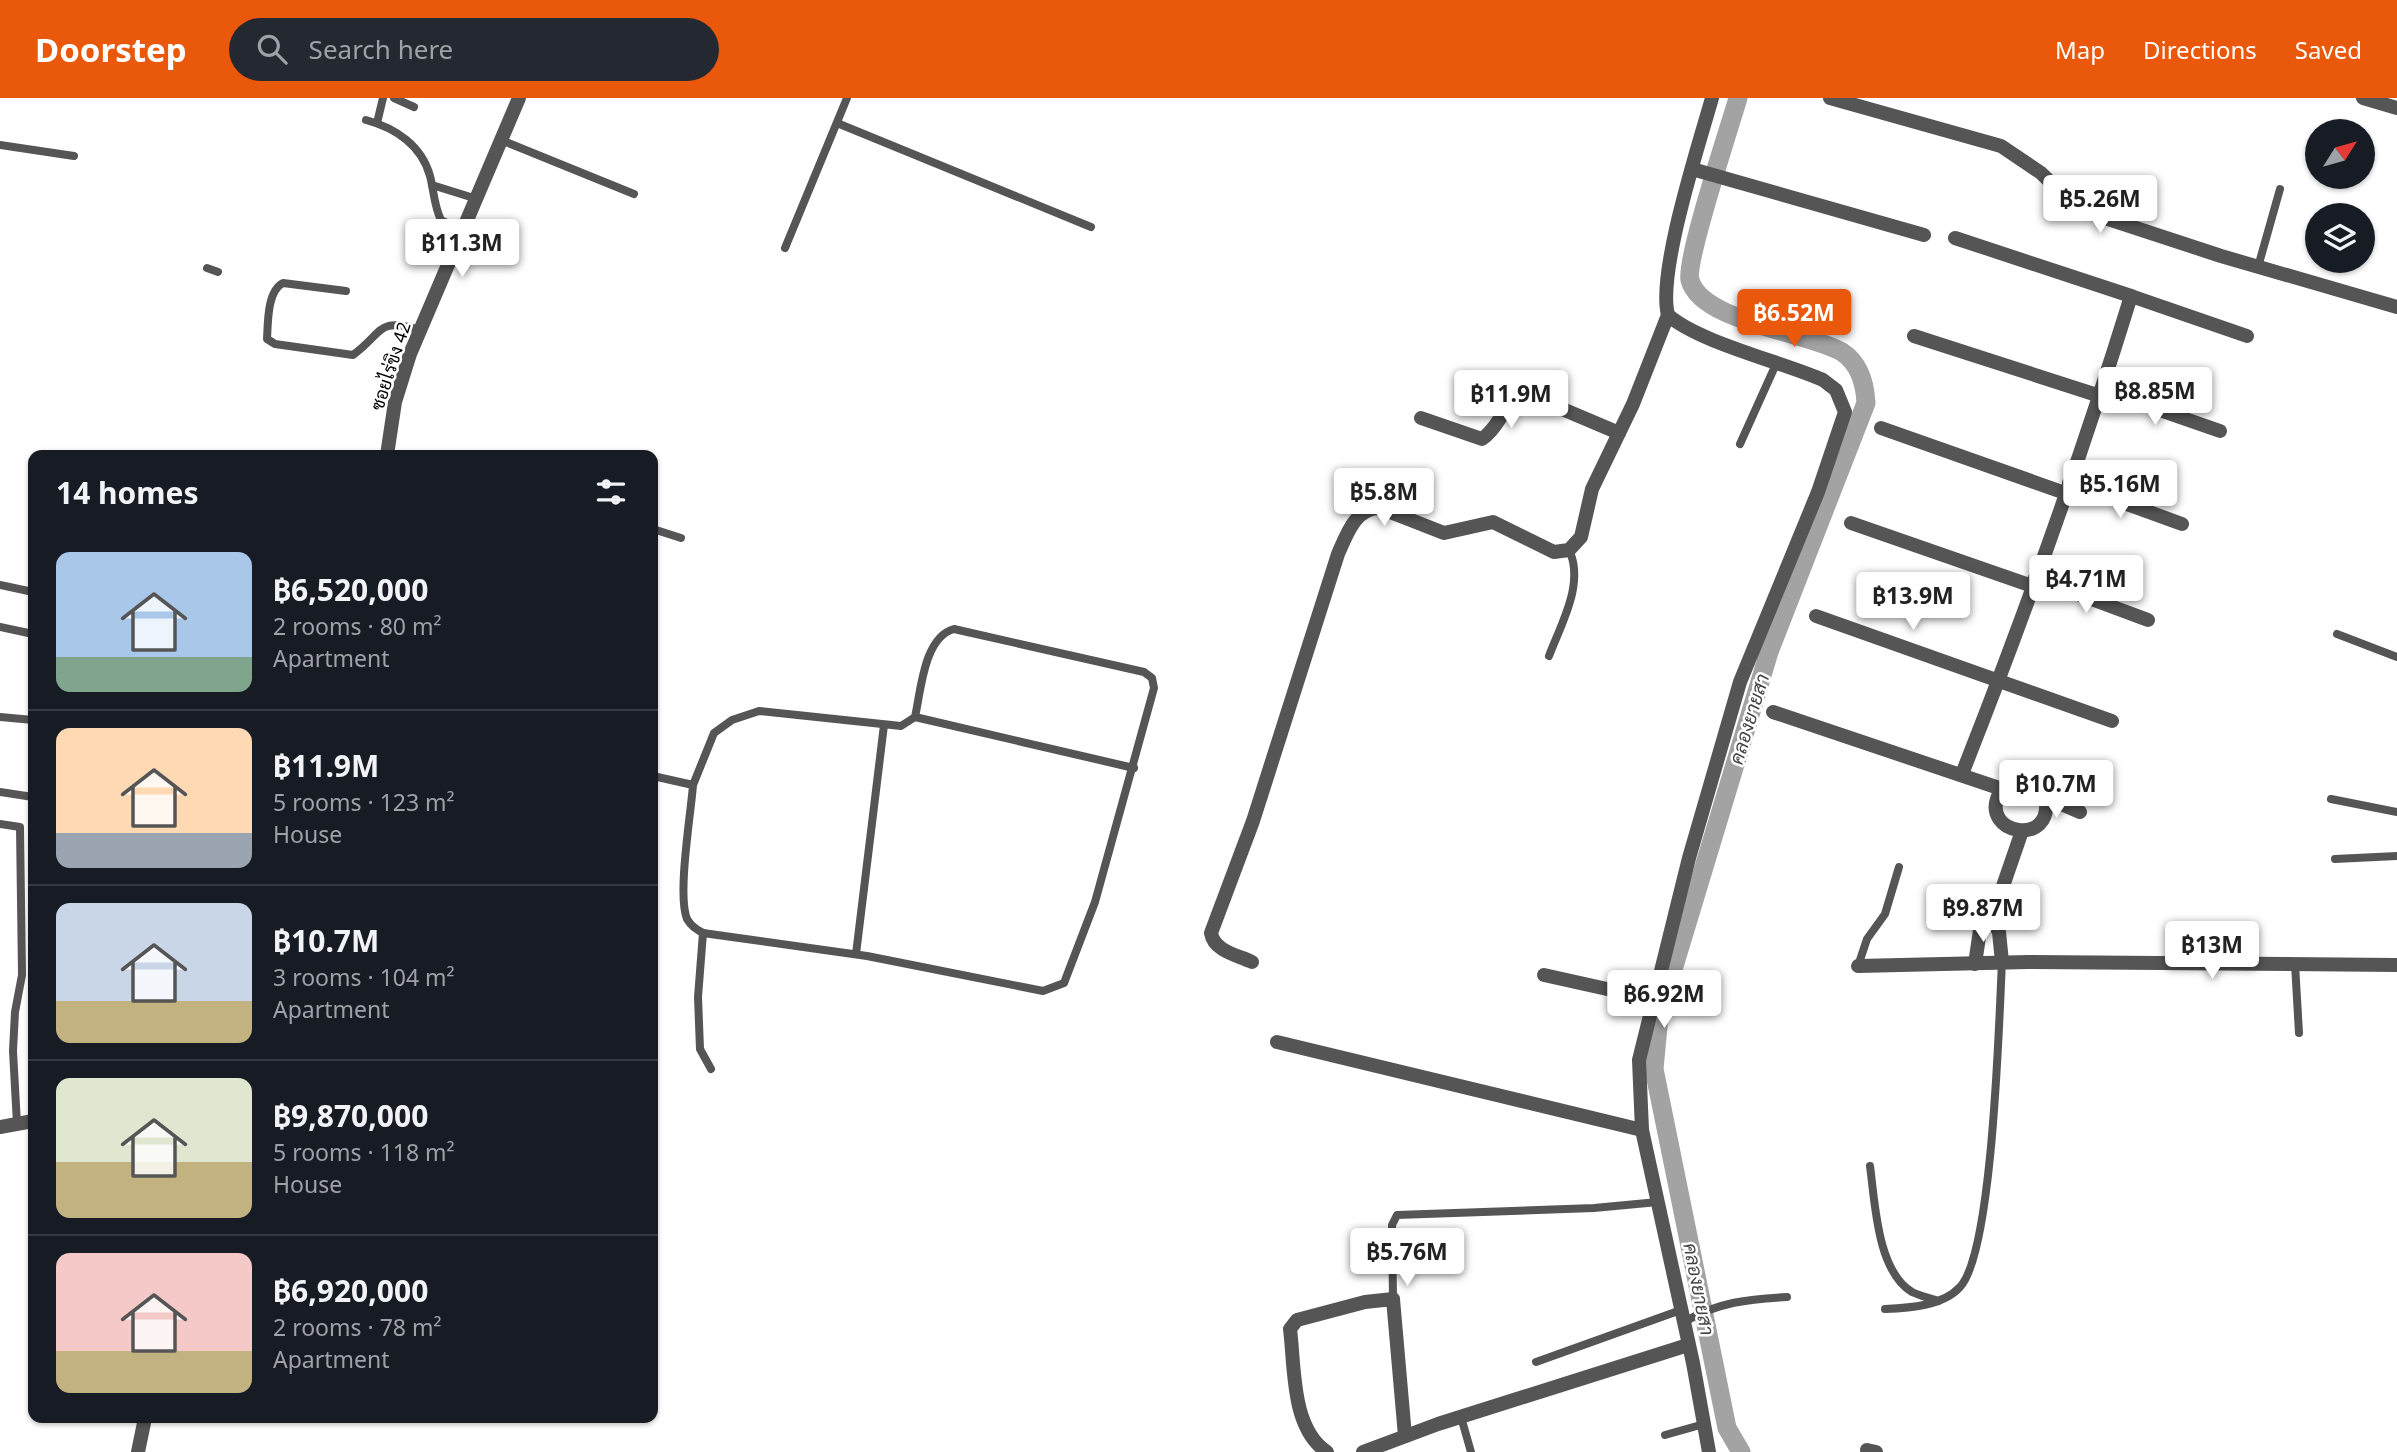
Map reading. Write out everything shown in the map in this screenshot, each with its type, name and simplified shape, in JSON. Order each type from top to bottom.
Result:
[{"type":"street","name":"ซอยไร่ขิง 42","points":[[388,450],[395,402],[420,330],[519,98]]},
{"type":"street","points":[[1252,962],[1218,947],[1213,942],[1211,933],[1253,821],[1338,554],[1360,515],[1370,508],[1380,508],[1444,533],[1493,522],[1554,552],[1569,550],[1581,537],[1592,489],[1619,433],[1668,315],[1668,281],[1698,170],[1712,98]]},
{"type":"street","points":[[1830,98],[2001,146],[2041,173],[2075,206],[2093,214],[2258,267],[2397,307]]},
{"type":"street","points":[[2362,98],[2397,108]]},
{"type":"street","points":[[1698,170],[1924,235]]},
{"type":"street","points":[[1955,238],[2248,336]]},
{"type":"street","points":[[1962,774],[1999,681],[2101,393],[2131,296]]},
{"type":"street","points":[[1668,315],[1690,329],[1822,380],[1836,390],[1845,412],[1818,492],[1740,682],[1689,858],[1639,1060],[1642,1130],[1683,1316],[1709,1452]]},
{"type":"street","points":[[1914,336],[2220,431]]},
{"type":"street","points":[[1421,418],[1482,439],[1490,433],[1504,409],[1534,397],[1619,433]]},
{"type":"street","points":[[1881,428],[2182,524]]},
{"type":"street","points":[[1851,523],[2148,620]]},
{"type":"street","points":[[1816,616],[2112,721]]},
{"type":"street","points":[[1773,712],[2002,789]]},
{"type":"street","points":[[2045,797],[2046,813],[2037,826],[2022,831],[2006,826],[1997,813],[1996,804],[2002,789],[2014,781],[2029,781],[2045,797],[2080,812]]},
{"type":"street","points":[[1975,964],[1980,930],[1992,918],[2022,831]]},
{"type":"street","points":[[1992,918],[1999,932],[2002,962]]},
{"type":"street","points":[[1858,966],[2002,962],[2397,965]]},
{"type":"street","points":[[1544,975],[1652,999]]},
{"type":"street","points":[[1277,1042],[1642,1130]]},
{"type":"street","points":[[0,1127],[28,1122]]},
{"type":"street","points":[[1327,1452],[1317,1445],[1301,1415],[1290,1329],[1292,1323],[1324,1311],[1393,1298],[1405,1436]]},
{"type":"street","points":[[1363,1452],[1461,1417],[1688,1345]]},
{"type":"street","points":[[138,1452],[144,1423]]},
{"type":"lane","points":[[377,123],[383,98]]},
{"type":"lane","points":[[394,98],[414,107]]},
{"type":"lane","points":[[785,248],[847,98]]},
{"type":"lane","points":[[366,120],[399,133],[419,151],[432,185],[440,220],[464,231]]},
{"type":"lane","points":[[837,123],[1091,227]]},
{"type":"lane","points":[[501,139],[634,194]]},
{"type":"lane","points":[[0,145],[74,156]]},
{"type":"lane","points":[[432,185],[477,199]]},
{"type":"lane","points":[[2258,267],[2280,189]]},
{"type":"lane","points":[[207,268],[219,272]]},
{"type":"lane","points":[[346,292],[283,283],[277,286],[273,295],[267,339],[275,344],[353,355],[384,326],[396,323],[420,330]]},
{"type":"lane","points":[[1740,444],[1777,362]]},
{"type":"lane","points":[[658,531],[681,538]]},
{"type":"lane","points":[[1549,656],[1568,606],[1576,573],[1569,550]]},
{"type":"lane","points":[[0,585],[28,591]]},
{"type":"lane","points":[[0,627],[28,633]]},
{"type":"lane","points":[[954,629],[1144,671],[1152,678],[1154,688],[1134,768],[1082,940],[1064,982],[1055,988],[1029,989],[856,954],[703,933],[692,927],[686,916],[685,891],[693,785],[714,733],[732,720],[759,712],[901,726],[915,717],[934,643],[942,632],[954,629]]},
{"type":"lane","points":[[2337,634],[2397,657]]},
{"type":"lane","points":[[0,716],[28,719]]},
{"type":"lane","points":[[915,717],[1134,768]]},
{"type":"lane","points":[[856,954],[884,725]]},
{"type":"lane","points":[[658,777],[693,785]]},
{"type":"lane","points":[[0,792],[28,796]]},
{"type":"lane","points":[[2331,799],[2397,812]]},
{"type":"lane","points":[[0,824],[20,827],[22,975],[15,1012],[13,1051],[16,1124]]},
{"type":"lane","points":[[2335,859],[2397,856]]},
{"type":"lane","points":[[1858,966],[1867,939],[1885,914],[1899,867]]},
{"type":"lane","points":[[703,933],[698,997],[700,1049],[711,1069]]},
{"type":"lane","points":[[1885,1309],[1939,1301],[1961,1287],[1972,1261],[1994,1112],[2002,962]]},
{"type":"lane","points":[[2295,964],[2299,1033]]},
{"type":"lane","points":[[1870,1166],[1880,1239],[1893,1273],[1911,1292],[1939,1301]]},
{"type":"lane","points":[[1393,1298],[1392,1225],[1396,1215],[1594,1208],[1658,1202]]},
{"type":"lane","points":[[1536,1362],[1726,1303],[1751,1298],[1787,1297]]},
{"type":"lane","points":[[1461,1417],[1471,1452]]},
{"type":"lane","points":[[1665,1435],[1704,1424]]},
{"type":"waterway","name":"คลองยายสา","points":[[1738,98],[1694,247],[1690,280],[1698,294],[1734,316],[1842,352],[1853,362],[1860,374],[1866,403],[1769,652],[1659,1016],[1654,1069],[1727,1428],[1741,1452]]}]
